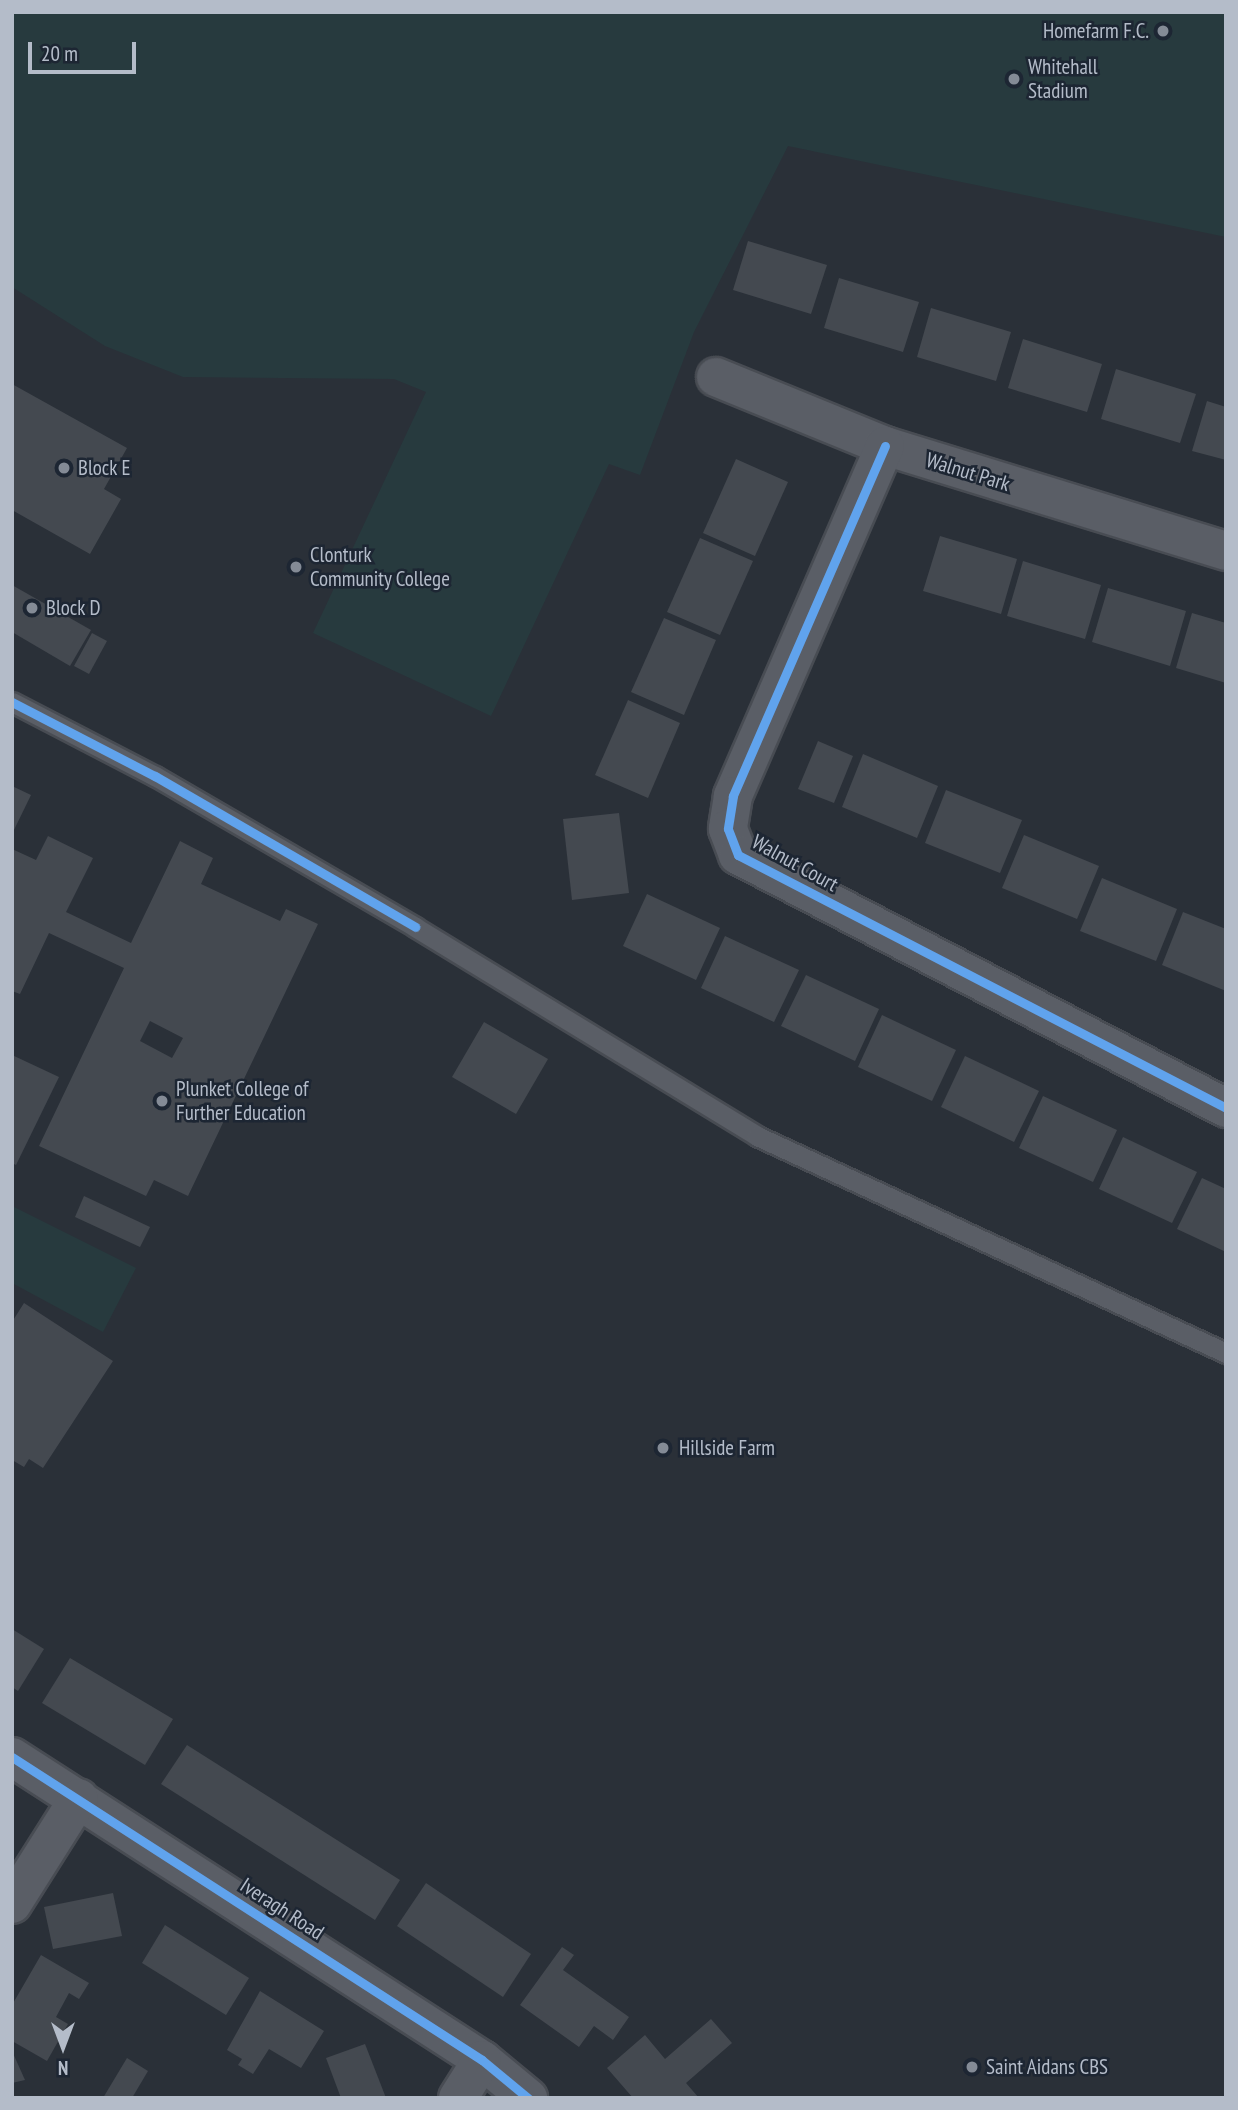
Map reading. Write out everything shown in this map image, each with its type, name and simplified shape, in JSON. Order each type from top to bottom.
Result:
[{"type":"street","name":"Walnut Park","points":[[716,377],[885,446],[1226,551]]},
{"type":"street","name":"Walnut Court","points":[[885,446],[733,796],[728,829],[738,855],[1226,1108]]},
{"type":"street","name":"Iveragh Road","points":[[12,1757],[482,2060],[528,2098]]},
{"type":"street","points":[[12,1904],[79,1798]]},
{"type":"street","points":[[458,2098],[482,2060]]},
{"type":"lane","points":[[12,702],[155,776],[403,920],[757,1136],[1226,1353]]},
{"type":"green space","points":[[12,12],[1226,12],[1226,237],[788,146],[694,332],[640,475],[609,464],[491,716],[313,633],[426,392],[394,379],[183,377],[105,346],[12,287]]},
{"type":"green space","points":[[12,1206],[136,1268],[103,1332],[12,1283]]},
{"type":"building","points":[[748,241],[827,265],[811,314],[733,290]]},
{"type":"building","points":[[839,278],[919,302],[903,352],[824,328]]},
{"type":"building","points":[[931,308],[1011,332],[996,381],[917,357]]},
{"type":"building","points":[[1023,339],[1102,364],[1087,412],[1008,388]]},
{"type":"building","points":[[1116,369],[1196,394],[1180,443],[1101,419]]},
{"type":"building","name":"Block E","points":[[12,384],[127,448],[104,489],[121,499],[90,554],[12,510]]},
{"type":"building","points":[[1207,401],[1226,407],[1226,460],[1192,451]]},
{"type":"building","points":[[736,459],[788,482],[755,556],[703,533]]},
{"type":"building","points":[[940,536],[1017,559],[1001,614],[923,591]]},
{"type":"building","points":[[700,538],[753,561],[720,635],[667,612]]},
{"type":"building","points":[[1023,561],[1101,585],[1085,639],[1007,616]]},
{"type":"building","name":"Block D","points":[[12,585],[91,630],[70,666],[12,632]]},
{"type":"building","points":[[1108,588],[1186,611],[1170,666],[1092,642]]},
{"type":"building","points":[[1192,613],[1226,623],[1226,683],[1176,668]]},
{"type":"building","points":[[664,618],[716,640],[684,715],[631,692]]},
{"type":"building","points":[[92,633],[107,641],[89,674],[74,666]]},
{"type":"building","points":[[628,700],[680,723],[648,798],[595,775]]},
{"type":"building","points":[[818,741],[853,756],[834,803],[798,789]]},
{"type":"building","points":[[863,754],[938,786],[917,838],[842,807]]},
{"type":"building","points":[[12,786],[31,795],[12,834]]},
{"type":"building","points":[[946,790],[1022,820],[1000,873],[925,843]]},
{"type":"building","points":[[619,813],[629,893],[572,900],[563,819]]},
{"type":"building","points":[[1024,835],[1099,866],[1077,919],[1002,888]]},
{"type":"building","points":[[48,836],[93,858],[66,912],[131,943],[180,841],[213,858],[201,884],[280,921],[286,909],[318,924],[188,1196],[154,1180],[146,1196],[39,1146],[124,968],[49,933],[20,994],[12,991],[12,849],[36,860]],"holes":[[[150,1021],[183,1038],[172,1058],[140,1041]]]},
{"type":"building","points":[[1102,878],[1177,909],[1156,961],[1080,931]]},
{"type":"building","points":[[647,894],[720,928],[696,980],[623,946]]},
{"type":"building","points":[[1183,912],[1226,929],[1226,991],[1162,965]]},
{"type":"building","points":[[725,936],[799,970],[774,1022],[701,988]]},
{"type":"building","points":[[806,975],[879,1009],[855,1061],[781,1026]]},
{"type":"building","points":[[882,1015],[956,1050],[932,1101],[858,1067]]},
{"type":"building","points":[[484,1022],[548,1059],[516,1114],[452,1077]]},
{"type":"building","points":[[12,1055],[59,1077],[16,1165],[12,1163]]},
{"type":"building","points":[[965,1056],[1039,1091],[1014,1142],[941,1107]]},
{"type":"building","points":[[1043,1096],[1117,1130],[1093,1182],[1019,1148]]},
{"type":"building","points":[[1123,1137],[1197,1172],[1172,1223],[1099,1189]]},
{"type":"building","points":[[1202,1178],[1226,1189],[1226,1252],[1177,1229]]},
{"type":"building","points":[[84,1196],[150,1227],[140,1247],[75,1217]]},
{"type":"building","points":[[24,1303],[113,1361],[43,1468],[29,1459],[24,1467],[12,1460],[12,1322]]},
{"type":"building","points":[[12,1629],[44,1649],[18,1691],[12,1687]]},
{"type":"building","points":[[70,1658],[173,1719],[145,1765],[42,1703]]},
{"type":"building","points":[[187,1745],[400,1880],[375,1920],[161,1784]]},
{"type":"building","points":[[426,1883],[531,1954],[503,1997],[397,1926]]},
{"type":"building","points":[[113,1893],[122,1936],[53,1949],[44,1907]]},
{"type":"building","points":[[165,1925],[249,1978],[226,2015],[142,1963]]},
{"type":"building","points":[[562,1947],[574,1955],[563,1970],[629,2017],[613,2040],[594,2026],[579,2047],[520,2005]]},
{"type":"building","points":[[41,1955],[89,1983],[79,1999],[69,1993],[56,2017],[68,2024],[47,2061],[12,2041],[12,2005]]},
{"type":"building","points":[[260,1991],[324,2031],[301,2068],[269,2049],[253,2074],[238,2065],[242,2059],[227,2050]]},
{"type":"building","points":[[711,2019],[732,2043],[686,2083],[699,2098],[633,2098],[607,2068],[645,2035],[665,2059]]},
{"type":"building","points":[[365,2044],[386,2098],[341,2098],[326,2058]]},
{"type":"building","points":[[12,2051],[25,2080],[12,2083]]},
{"type":"building","points":[[127,2058],[148,2071],[132,2098],[103,2098]]},
{"type":"cycle path","points":[[885,446],[733,796],[728,829],[738,855],[1226,1108]]},
{"type":"cycle path","points":[[12,702],[155,776],[415,927]]},
{"type":"cycle path","points":[[12,1757],[482,2060],[528,2098]]},
{"type":"place","name":"Homefarm F.C.","points":[[1163,31]]},
{"type":"place","name":"Whitehall Stadium","points":[[1014,79]]},
{"type":"place","name":"Block E","points":[[64,468]]},
{"type":"place","name":"Clonturk Community College","points":[[296,567]]},
{"type":"place","name":"Block D","points":[[32,608]]},
{"type":"place","name":"Plunket College of Further Education","points":[[162,1101]]},
{"type":"place","name":"Hillside Farm","points":[[663,1448]]},
{"type":"place","name":"Saint Aidans CBS","points":[[972,2067]]}]
